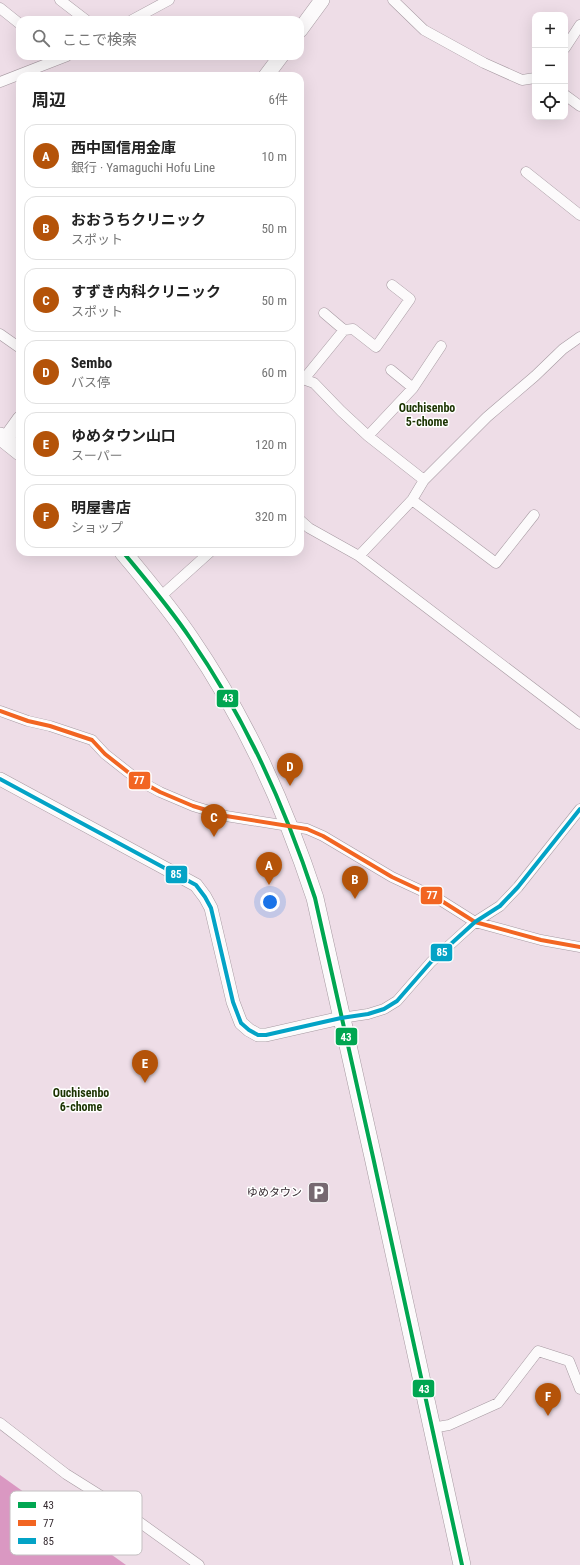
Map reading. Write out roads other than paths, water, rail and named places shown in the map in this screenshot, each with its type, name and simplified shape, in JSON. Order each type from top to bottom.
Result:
[{"type":"main road","points":[[304,25],[322,0]]},
{"type":"main road","points":[[269,72],[278,60]]},
{"type":"main road","points":[[16,423],[2,441],[16,450]]},
{"type":"main road","points":[[126,556],[190,637],[232,705],[257,752],[290,825],[315,898],[462,1565]]},
{"type":"street","points":[[60,0],[81,16]]},
{"type":"street","points":[[139,16],[169,0]]},
{"type":"street","points":[[393,0],[424,30],[484,63],[522,80],[532,78]]},
{"type":"street","points":[[0,8],[16,21]]},
{"type":"street","points":[[568,43],[580,25]]},
{"type":"street","points":[[25,72],[55,60]]},
{"type":"street","points":[[0,82],[16,76]]},
{"type":"street","points":[[568,97],[580,106]]},
{"type":"street","points":[[526,172],[580,215]]},
{"type":"street","points":[[304,376],[344,330],[353,329],[376,347],[410,300],[392,285]]},
{"type":"street","points":[[324,313],[344,330]]},
{"type":"street","points":[[0,334],[16,345]]},
{"type":"street","points":[[359,556],[412,500],[424,480],[487,417],[536,376],[564,349],[580,337]]},
{"type":"street","points":[[368,436],[413,388],[441,346]]},
{"type":"street","points":[[391,370],[413,388]]},
{"type":"street","points":[[304,379],[314,383],[368,436],[424,480]]},
{"type":"street","points":[[412,500],[496,563],[534,516]]},
{"type":"street","points":[[304,524],[309,528],[359,556],[580,724]]},
{"type":"street","points":[[160,597],[206,556]]},
{"type":"street","points":[[0,710],[28,721],[50,726],[92,740],[105,754],[138,780],[160,792],[193,806],[226,816],[290,825],[307,829],[323,836],[392,877],[437,898],[476,922],[541,940],[580,947]]},
{"type":"street","points":[[0,779],[196,885],[206,897],[211,908],[233,1002],[241,1023],[258,1035],[289,1031],[341,1018],[368,1014],[397,1001],[431,962],[476,922],[500,906],[518,887],[580,809]]},
{"type":"street","points":[[432,1428],[449,1425],[498,1403],[538,1351],[569,1361],[580,1389]]},
{"type":"street","points":[[0,1423],[66,1474],[93,1491]]},
{"type":"street","points":[[142,1524],[199,1565]]},
{"type":"place","name":"Sembo","points":[[290,786]]},
{"type":"place","name":"すずき内科クリニック","points":[[214,837]]},
{"type":"place","name":"西中国信用金庫","points":[[269,885]]},
{"type":"place","name":"おおうちクリニック","points":[[355,899]]},
{"type":"place","name":"ゆめタウン山口","points":[[145,1083]]},
{"type":"place","name":"ゆめタウン","points":[[318,1192]]},
{"type":"place","name":"明屋書店","points":[[548,1416]]},
{"type":"district","name":"Ouchisenbo 5-chome","points":[[427,415]]},
{"type":"district","name":"Ouchisenbo 6-chome","points":[[81,1100]]}]
